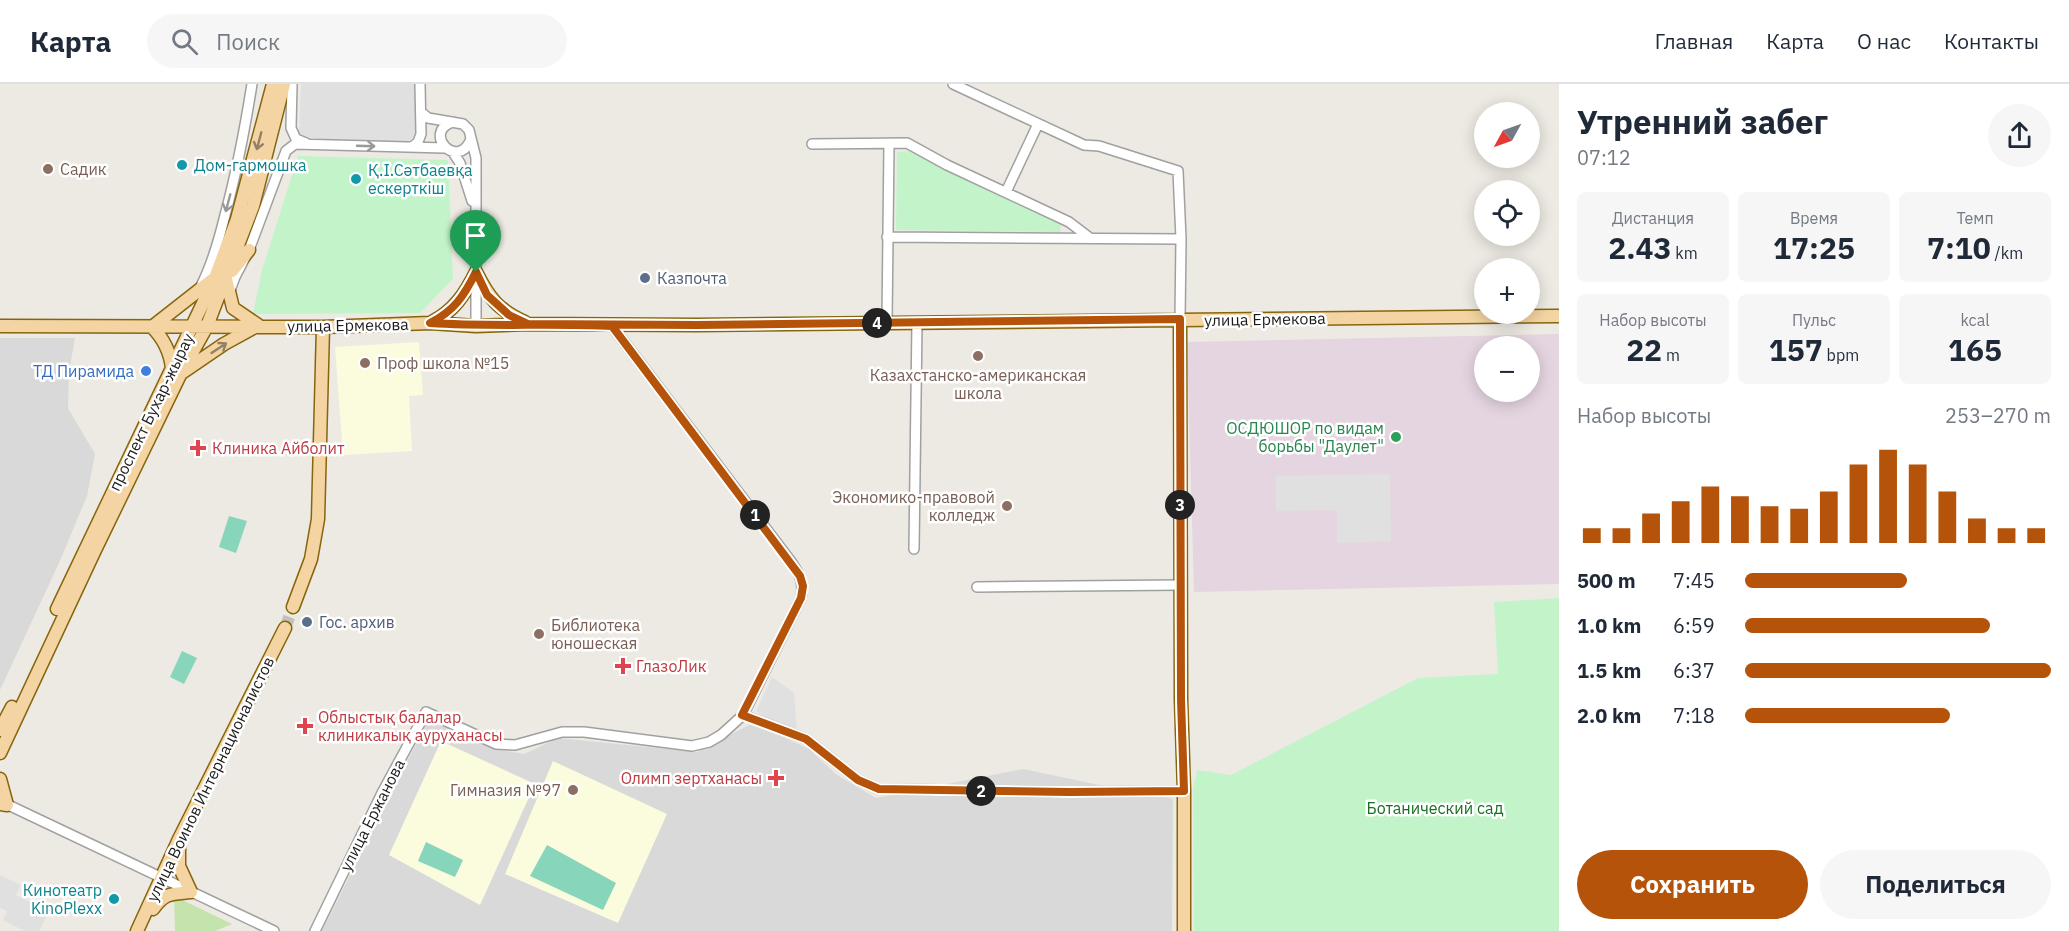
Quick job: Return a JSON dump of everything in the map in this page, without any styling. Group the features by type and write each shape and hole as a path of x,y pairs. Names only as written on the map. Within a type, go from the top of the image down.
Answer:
{"main road":[{"name":"проспект Бухар-жырау","path":"177,371 207,326 220,278 220,250 237,219 273,84"},
{"path":"220,278 229,293 234,308 259,326 177,371 170,352 160,335 152,327 199,290 220,278 244,250 284,84"},
{"path":"430,323 447,314 466,292 476,272"},
{"path":"476,272 487,295 509,315 528,324"},
{"name":"проспект Бухар-жырау","path":"0,730 177,371 192,327 220,278"},
{"name":"улица Ермекова","path":"0,326 323,327 430,323 476,326 528,324 612,326 1559,316"},
{"path":"1180,319 1184,931"},
{"path":"293,607 311,559 318,527 323,327"},
{"name":"проспект Бухар-жырау","path":"0,753 91,548"},
{"name":"улица Воинов Интернационалистов","path":"137,931 179,839 285,628"},
{"path":"0,778 2,803"},
{"path":"144,916 163,896 191,892 179,866 179,839"}],"street":[{"path":"199,290 220,250 239,163 252,84"},
{"path":"292,84 291,128 296,139 307,144"},
{"path":"412,147 418,142 421,134 420,84"},
{"path":"953,84 1084,145 1099,146 1178,171 1181,238 1180,319"},
{"path":"421,112 428,118 454,122 467,126 469,130 476,158 476,326"},
{"path":"454,122 442,129 441,139 460,163 475,209"},
{"path":"1006,192 1038,124"},
{"path":"229,293 244,250 286,151 295,144 464,150 471,139"},
{"path":"812,144 907,143 947,165 1069,222 1090,238"},
{"path":"887,323 889,144"},
{"path":"887,237 1181,238"},
{"path":"914,549 917,322"},
{"name":"улица Ержанова","path":"315,931 382,793 426,712 496,744 515,746 562,732 584,732 692,746 709,742 721,735 742,715 801,598 803,586 800,576 612,326"},
{"path":"977,587 1181,585"},
{"path":"742,715 806,739 858,780 879,789 1184,791"},
{"path":"2,803 274,931"}],"shaded area":[{"path":"301,84 415,84 417,133 406,141 324,140 319,142 303,138 299,132"},
{"path":"1559,334 1559,584 1194,592 1187,342"},
{"path":"0,338 75,338 69,372 68,408 95,454 87,496 59,563 0,690"},
{"path":"419,342 423,395 409,396 412,451 343,455 335,347"},
{"path":"1390,474 1391,541 1337,543 1337,510 1276,511 1276,476"},
{"path":"772,677 794,693 797,731 777,725 756,711"},
{"path":"428,720 494,749 524,754 558,738 697,752 753,723 809,749 837,775 876,798 1023,769 1173,799 1172,931 322,931"},
{"path":"441,741 535,784 480,905 389,855"},
{"path":"553,761 667,814 618,923 505,874"},
{"path":"0,875 21,885 16,895 49,911 39,931 25,931 3,920 7,911 0,908"}],"green space":[{"path":"908,151 1061,224 1060,232 896,230 897,152"},
{"path":"298,156 448,160 453,279 420,313 253,314 262,270"},
{"path":"229,516 247,521 236,553 219,547"},
{"name":"Ботанический сад","path":"1559,598 1559,931 1194,931 1193,789 1197,770 1231,775 1418,678 1498,674 1494,602"},
{"path":"182,651 197,658 184,684 170,677"},
{"path":"426,842 463,860 455,877 418,861"},
{"path":"547,845 616,883 603,910 530,876"},
{"path":"174,896 232,924 215,931 175,931"}],"tunnel":[{"path":"285,628 293,607"}],"place":[{"name":"Дом-гармошка","path":"182,165"},
{"name":"Садик","path":"48,169"},
{"name":"Қ.І.Сәтбаевқа ескерткіш","path":"356,179"},
{"name":"Казпочта","path":"645,278"},
{"name":"Казахстанско-американская школа","path":"978,356"},
{"name":"Проф школа №15","path":"365,363"},
{"name":"ТД Пирамида","path":"146,371"},
{"name":"ОСДЮШОР по видам борьбы \"Даулет\"","path":"1396,437"},
{"name":"Клиника Айболит","path":"198,448"},
{"name":"Экономико-правовой колледж","path":"1007,506"},
{"name":"Гос. архив","path":"307,622"},
{"name":"Библиотека юношеская","path":"539,634"},
{"name":"ГлазоЛик","path":"623,666"},
{"name":"Облыстық балалар клиникалық ауруханасы","path":"305,726"},
{"name":"Олимп зертханасы","path":"776,778"},
{"name":"Гимназия №97","path":"573,790"},
{"name":"Кинотеатр KinoPlexx","path":"114,899"}],"route":[{"path":"476,272 466,292 447,314 430,323 476,326 528,324 612,326 792,562 803,586 801,598 742,715 806,739 858,780 879,789 1184,791 1181,699 1180,319 612,326 578,324 528,324 509,315 487,295 476,272"}]}
